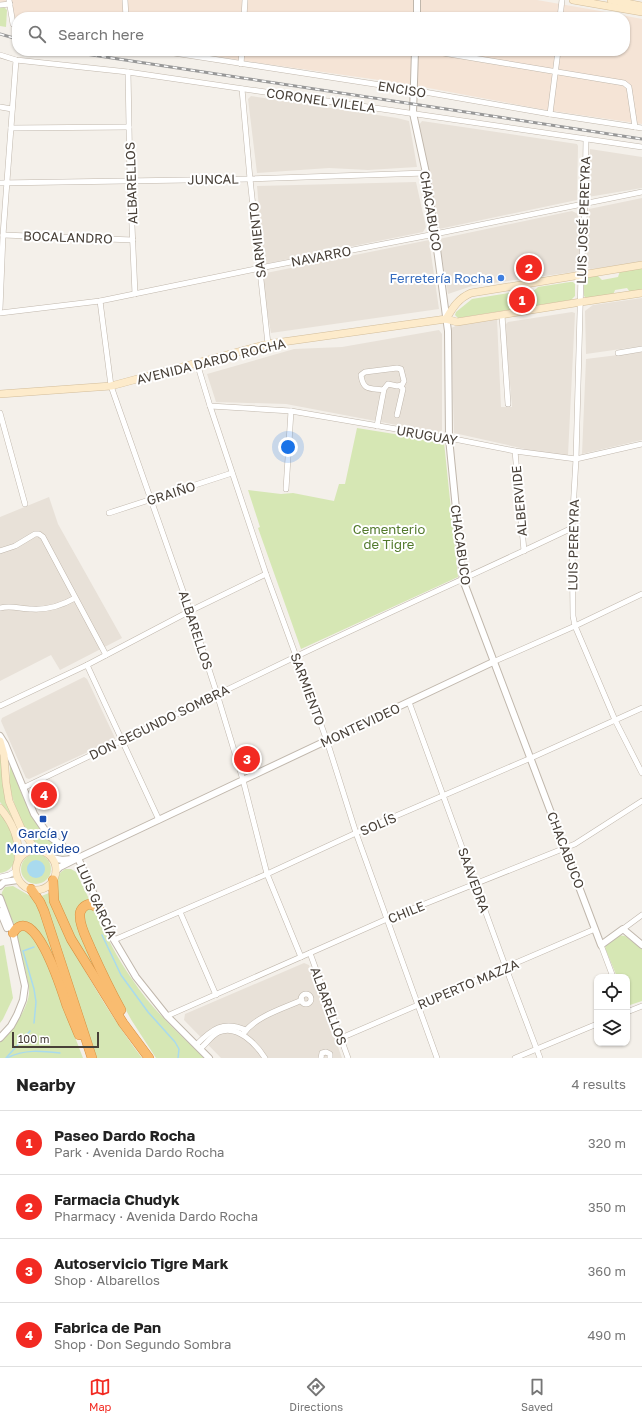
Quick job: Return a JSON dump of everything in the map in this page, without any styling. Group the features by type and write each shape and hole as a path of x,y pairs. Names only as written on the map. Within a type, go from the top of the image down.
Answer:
{"highway":[{"path":"55,875 54,901 71,939 123,1023 149,1058"},
{"path":"31,890 40,902 44,911 91,1058"},
{"path":"99,908 90,904 82,908 80,917 84,934 102,974 143,1050"},
{"path":"13,934 16,928 24,926 31,929 38,938 48,957 71,1016 91,1058"}],"main road":[{"path":"573,0 642,12"},
{"path":"611,0 642,6"},
{"path":"446,319 453,306 463,296 471,293 642,265"},
{"name":"AVENIDA DARDO ROCHA","path":"0,394 111,386 268,344 446,319 457,322 642,293"},
{"path":"0,741 4,755 9,800 21,828 35,850"},
{"path":"0,808 11,822 15,831 19,848 16,872 18,880 21,884 31,890 36,890 46,887 55,875 52,858 45,852 35,850 25,852 18,859"}],"street":[{"path":"125,0 126,12"},
{"path":"244,12 245,0"},
{"path":"417,0 417,12"},
{"path":"561,12 562,0"},
{"path":"0,4 10,2 12,12"},
{"name":"CORONEL VILELA","path":"0,55 16,60 128,72 642,147"},
{"name":"ENCISO","path":"192,56 413,90 550,114 642,128"},
{"path":"241,64 242,56"},
{"path":"413,90 415,56"},
{"path":"461,56 627,84 629,87 635,127"},
{"path":"550,114 558,56"},
{"path":"0,309 6,183 16,60"},
{"name":"ALBARELLOS","path":"128,72 130,180 135,294"},
{"name":"SARMIENTO","path":"242,89 268,344"},
{"name":"CHACABUCO","path":"413,90 413,113 426,173 448,331 449,438 463,580 612,974"},
{"path":"0,106 12,109"},
{"path":"11,128 129,127"},
{"name":"LUIS JOSÉ PEREYRA","path":"581,302 586,140"},
{"name":"JUNCAL","path":"0,183 250,179 426,173"},
{"name":"NAVARRO","path":"0,314 100,301 642,192"},
{"name":"BOCALANDRO","path":"3,235 133,240"},
{"name":"ALBARELLOS","path":"100,301 111,386 190,611 217,694 243,780 267,874 301,957"},
{"name":"LUIS PEREYRA","path":"581,302 576,459 572,528 574,626 616,720 642,773"},
{"path":"502,315 508,404"},
{"path":"618,353 642,349"},
{"name":"SARMIENTO","path":"197,363 266,574 327,741 356,833 437,1058"},
{"path":"384,390 366,388 364,386 362,374 365,372 399,368 401,369 404,381 400,386"},
{"path":"377,426 384,390 388,384 400,386"},
{"path":"397,415 403,389 400,386"},
{"name":"URUGUAY","path":"210,406 291,411 449,438 514,451 576,459 642,444"},
{"path":"286,489 291,411"},
{"path":"0,413 25,504"},
{"name":"ALBERVIDE","path":"514,451 524,551"},
{"name":"GRAIÑO","path":"110,513 232,473"},
{"name":"DON SEGUNDO SOMBRA","path":"22,788 217,694 572,528"},
{"path":"0,551 15,546 35,534 39,534 43,537 106,655"},
{"path":"0,706 87,665 190,611 266,574"},
{"name":"MONTEVIDEO","path":"55,875 66,864 78,858 493,662 642,594"},
{"path":"0,608 10,606 45,610 60,606 75,598"},
{"path":"87,665 159,820"},
{"name":"SAAVEDRA","path":"410,702 475,884 540,1058"},
{"name":"SOLÍS","path":"114,940 642,708"},
{"name":"LUIS GARCÍA","path":"0,736 5,744 34,814 49,836 78,858 114,940 136,977 167,1016 209,1058"},
{"name":"CHILE","path":"167,1016 387,919 575,844 642,801"},
{"name":"MONTEVIDEO","path":"52,858 62,860 78,858"},
{"path":"66,864 76,866 84,873"},
{"path":"1,882 9,875 16,872"},
{"path":"1,882 18,880"},
{"path":"0,898 13,934 25,986 21,1006 17,1015 11,1026 0,1038"},
{"path":"0,911 15,946"},
{"path":"180,912 216,995"},
{"path":"601,945 642,915"},
{"name":"RUPERTO MAZZA","path":"340,1038 595,929"},
{"path":"623,929 642,945"},
{"name":"ALBARELLOS","path":"310,953 348,1058"},
{"path":"198,1047 219,1032 244,1032 260,1019 302,1000"},
{"path":"630,1011 642,1006"},
{"path":"515,1058 594,1025"},
{"path":"244,1032 265,1058"},
{"path":"321,1058 322,1053 326,1052 329,1053 330,1058"}],"shaded area":[{"path":"0,0 537,0 606,12 14,12 12,2 0,2"},
{"path":"630,17 642,19 642,124 546,110 407,84 214,56 630,56"},
{"path":"251,96 409,121 417,167 368,170 329,168 257,173 248,99"},
{"path":"422,121 577,144 577,200 439,229 419,125"},
{"path":"590,149 642,157 642,188 588,197"},
{"path":"416,182 426,227 423,232 264,264 257,186"},
{"path":"642,198 642,263 591,269 586,267 589,209"},
{"path":"572,211 578,214 581,271 472,286 448,294 439,239"},
{"path":"429,240 439,309 271,333 261,277 266,273"},
{"path":"642,298 642,346 586,354 585,311 593,305"},
{"path":"572,312 575,313 568,455 565,458 454,433 451,328 458,325 497,319 501,407 512,407 505,325 508,322"},
{"path":"439,330 442,334 442,430 439,433 286,404 216,402 207,374 294,349 342,347"},
{"path":"642,352 642,440 582,454 586,359"},
{"path":"49,497 58,524 122,638 60,670 51,655 0,681 0,517"},
{"path":"84,677 87,679 115,738 114,740 29,779 26,778 1,721 2,718"},
{"path":"304,963 309,965 342,1058 221,1058 184,1020 185,1014"}],"green space":[{"path":"0,7 4,7 7,10 6,27 0,26"},
{"path":"642,268 642,290 630,292 627,288 615,290 613,295 586,298 584,296 583,281 588,277 597,275 602,280 618,277 620,271"},
{"path":"570,282 575,284 575,296 571,300 458,318 455,315 456,312 472,299 509,293 525,293 533,291 538,287"},
{"name":"Cementerio de Tigre","path":"357,428 444,442 458,577 301,649 258,528 260,527 248,490 281,494 293,493 334,501 339,484 345,484"},
{"path":"0,752 3,777 18,826 17,827 11,816 0,802"},
{"path":"10,765 36,823 47,837 64,851 66,854 65,855 57,854 49,846 36,844 27,832 16,809 11,794"},
{"path":"0,813 12,831 16,855 10,869 0,873"},
{"path":"36,854 47,858 51,869 47,880 36,884 25,880 21,869 25,858"},
{"path":"65,869 71,869 76,872 91,903 79,907 99,978 82,953 56,900 57,878"},
{"path":"13,886 32,897 36,902 63,978 37,934 15,926 1,897 5,887"},
{"path":"49,893 49,901 80,962 103,1001 142,1058 96,1058 39,897"},
{"path":"86,908 93,908 121,963 140,990 166,1020 204,1058 156,1058 132,1021 109,980 83,924 84,910"},
{"path":"26,928 37,942 56,983 57,990 83,1058 0,1058 0,1042 10,1032 19,1018 29,996 24,964 16,938 16,932"},
{"path":"618,935 625,936 642,949 642,1001 630,1005 630,974 616,974 605,948 607,944"},
{"path":"4,945 13,998 0,1023 0,946"}],"water":[{"path":"36,860 42,863 45,869 42,875 36,878 30,875 27,869 30,863"}],"waterway":[{"path":"102,935 121,975 148,1012 175,1042 179,1049 178,1058"},
{"path":"34,947 23,951 34,989 36,1002 34,1023"},
{"path":"6,1058 30,1031"},
{"path":"7,1058 26,1052 40,1051 60,1053"}],"railway":[{"path":"0,34 12,38"},
{"path":"99,56 642,139"}],"place":[{"name":"Farmacia Chudyk","path":"529,268"},
{"name":"Ferretería Rocha","path":"501,278"},
{"name":"Paseo Dardo Rocha","path":"522,300"},
{"name":"Autoservicio Tigre Mark","path":"247,759"},
{"name":"Fabrica de Pan","path":"44,795"},
{"name":"García y Montevideo","path":"43,819"}]}
